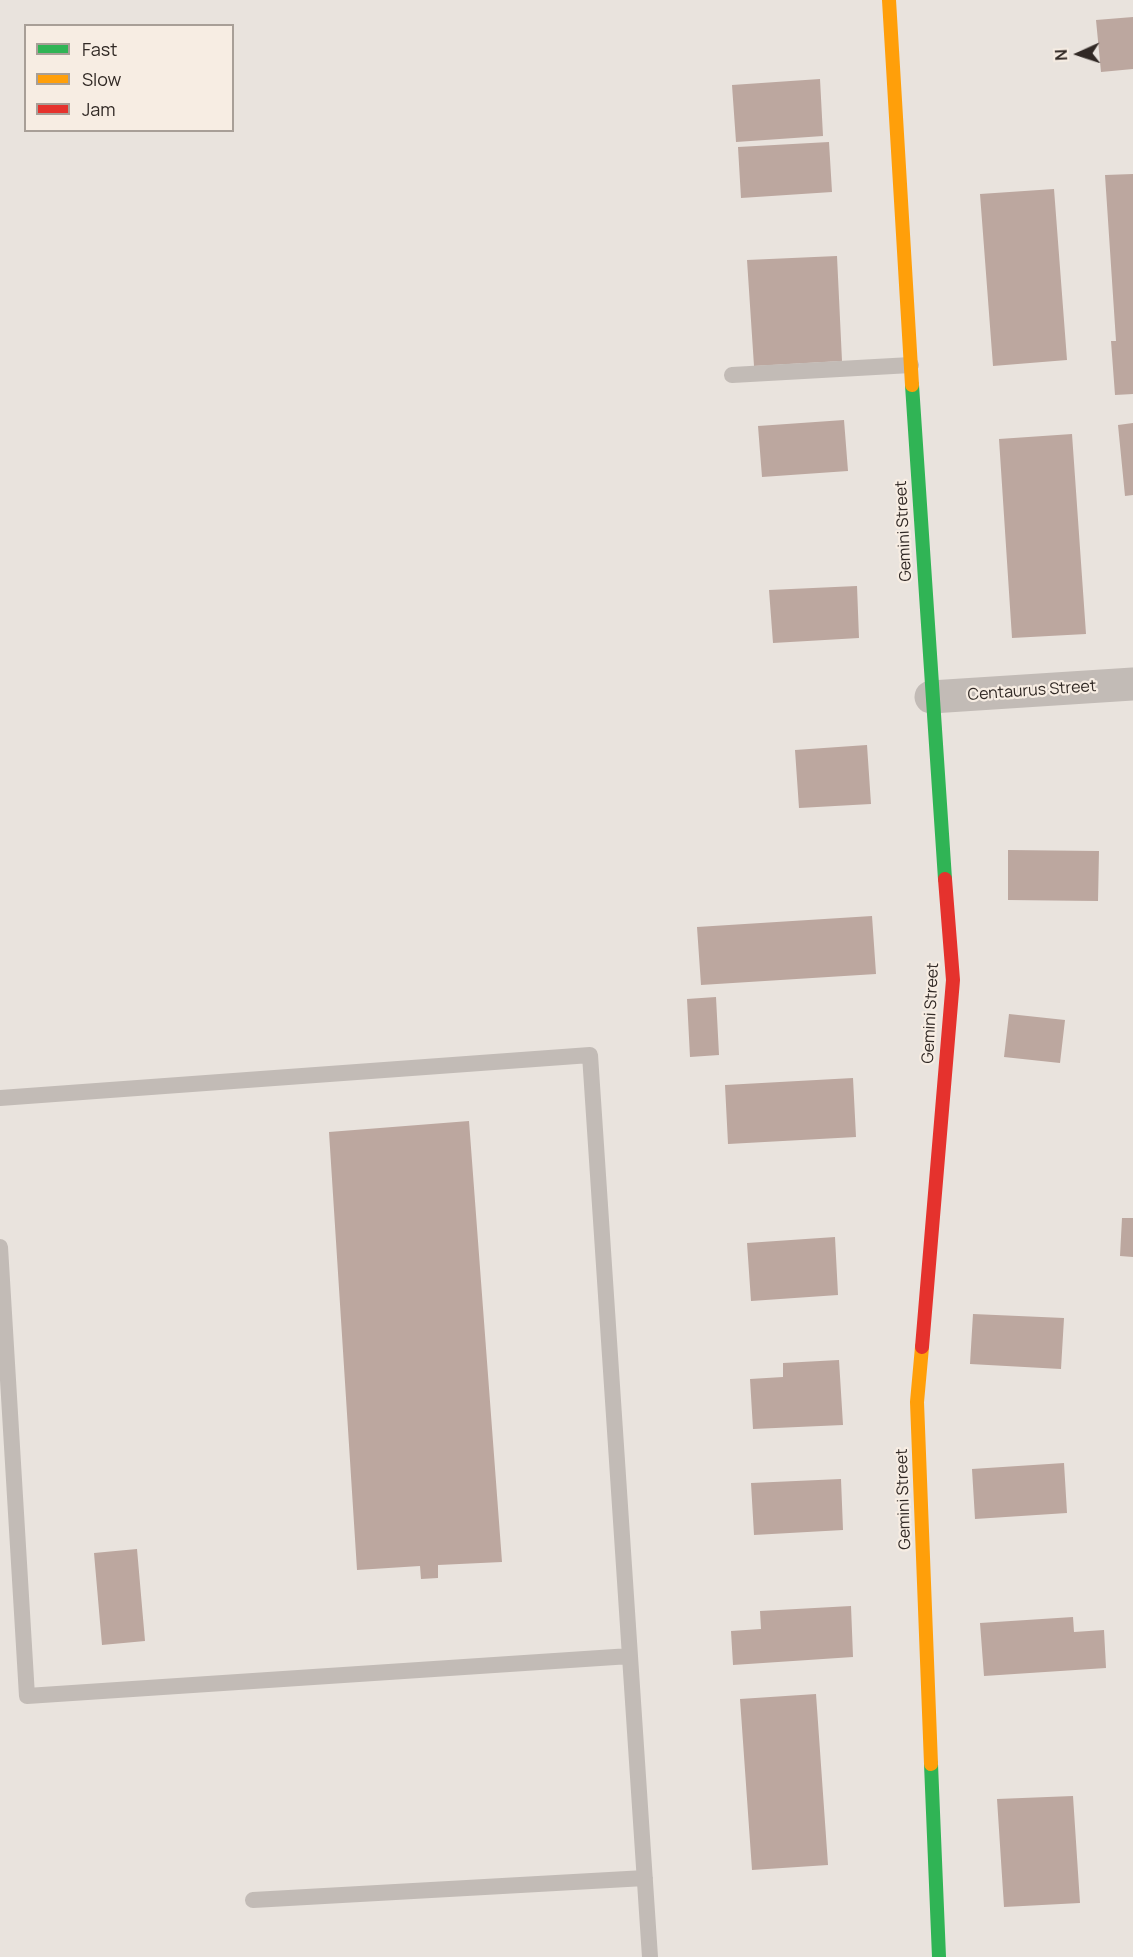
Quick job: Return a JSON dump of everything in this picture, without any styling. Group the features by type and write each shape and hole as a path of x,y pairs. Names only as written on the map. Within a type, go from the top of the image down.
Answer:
{"street":[{"name":"Gemini Street","path":"889,0 931,697 953,980 917,1402 939,1957"},
{"name":"Centaurus Street","path":"931,697 1133,684"}],"lane":[{"path":"732,375 911,365"},
{"path":"0,1098 590,1055 650,1957"},
{"path":"0,1247 27,1696 630,1656"},
{"path":"253,1900 645,1878"}],"building":[{"path":"1133,17 1133,69 1101,72 1096,20"},
{"path":"820,79 823,136 736,142 732,85"},
{"path":"829,142 832,192 741,198 738,147"},
{"path":"1133,174 1133,394 1115,395 1111,341 1116,341 1105,175"},
{"path":"1054,189 1067,360 993,366 980,194"},
{"path":"837,256 842,361 754,366 747,260"},
{"path":"844,420 848,471 762,477 758,426"},
{"path":"1133,423 1133,495 1125,496 1118,425"},
{"path":"1072,434 1086,634 1012,638 999,439"},
{"path":"857,586 859,638 773,643 769,590"},
{"path":"867,745 871,804 799,808 795,750"},
{"path":"1008,850 1099,851 1098,901 1008,900"},
{"path":"872,916 876,974 701,985 697,927"},
{"path":"716,997 719,1055 690,1057 687,999"},
{"path":"1009,1014 1065,1020 1060,1063 1004,1057"},
{"path":"853,1078 856,1137 728,1144 725,1085"},
{"path":"469,1121 502,1562 438,1565 438,1578 421,1579 420,1566 357,1570 329,1132"},
{"path":"1122,1218 1133,1218 1133,1257 1120,1256"},
{"path":"835,1237 838,1295 751,1301 747,1243"},
{"path":"973,1314 1064,1318 1061,1369 970,1364"},
{"path":"839,1360 843,1425 753,1429 750,1379 783,1377 783,1363"},
{"path":"1064,1463 1067,1513 975,1519 972,1469"},
{"path":"841,1479 843,1530 754,1535 751,1483"},
{"path":"137,1549 145,1641 102,1645 94,1553"},
{"path":"851,1606 853,1657 733,1665 731,1631 761,1629 760,1611"},
{"path":"1073,1617 1074,1632 1104,1630 1106,1668 984,1676 980,1623"},
{"path":"816,1694 828,1865 752,1870 740,1699"},
{"path":"1073,1796 1080,1903 1004,1907 997,1799"}],"traffic: fast":[{"path":"912,385 945,879"},
{"path":"931,1764 939,1957"}],"traffic: slow":[{"path":"889,0 912,385"},
{"path":"922,1347 917,1402 931,1764"}],"traffic: jam":[{"path":"922,1347 953,980 945,879"}]}
